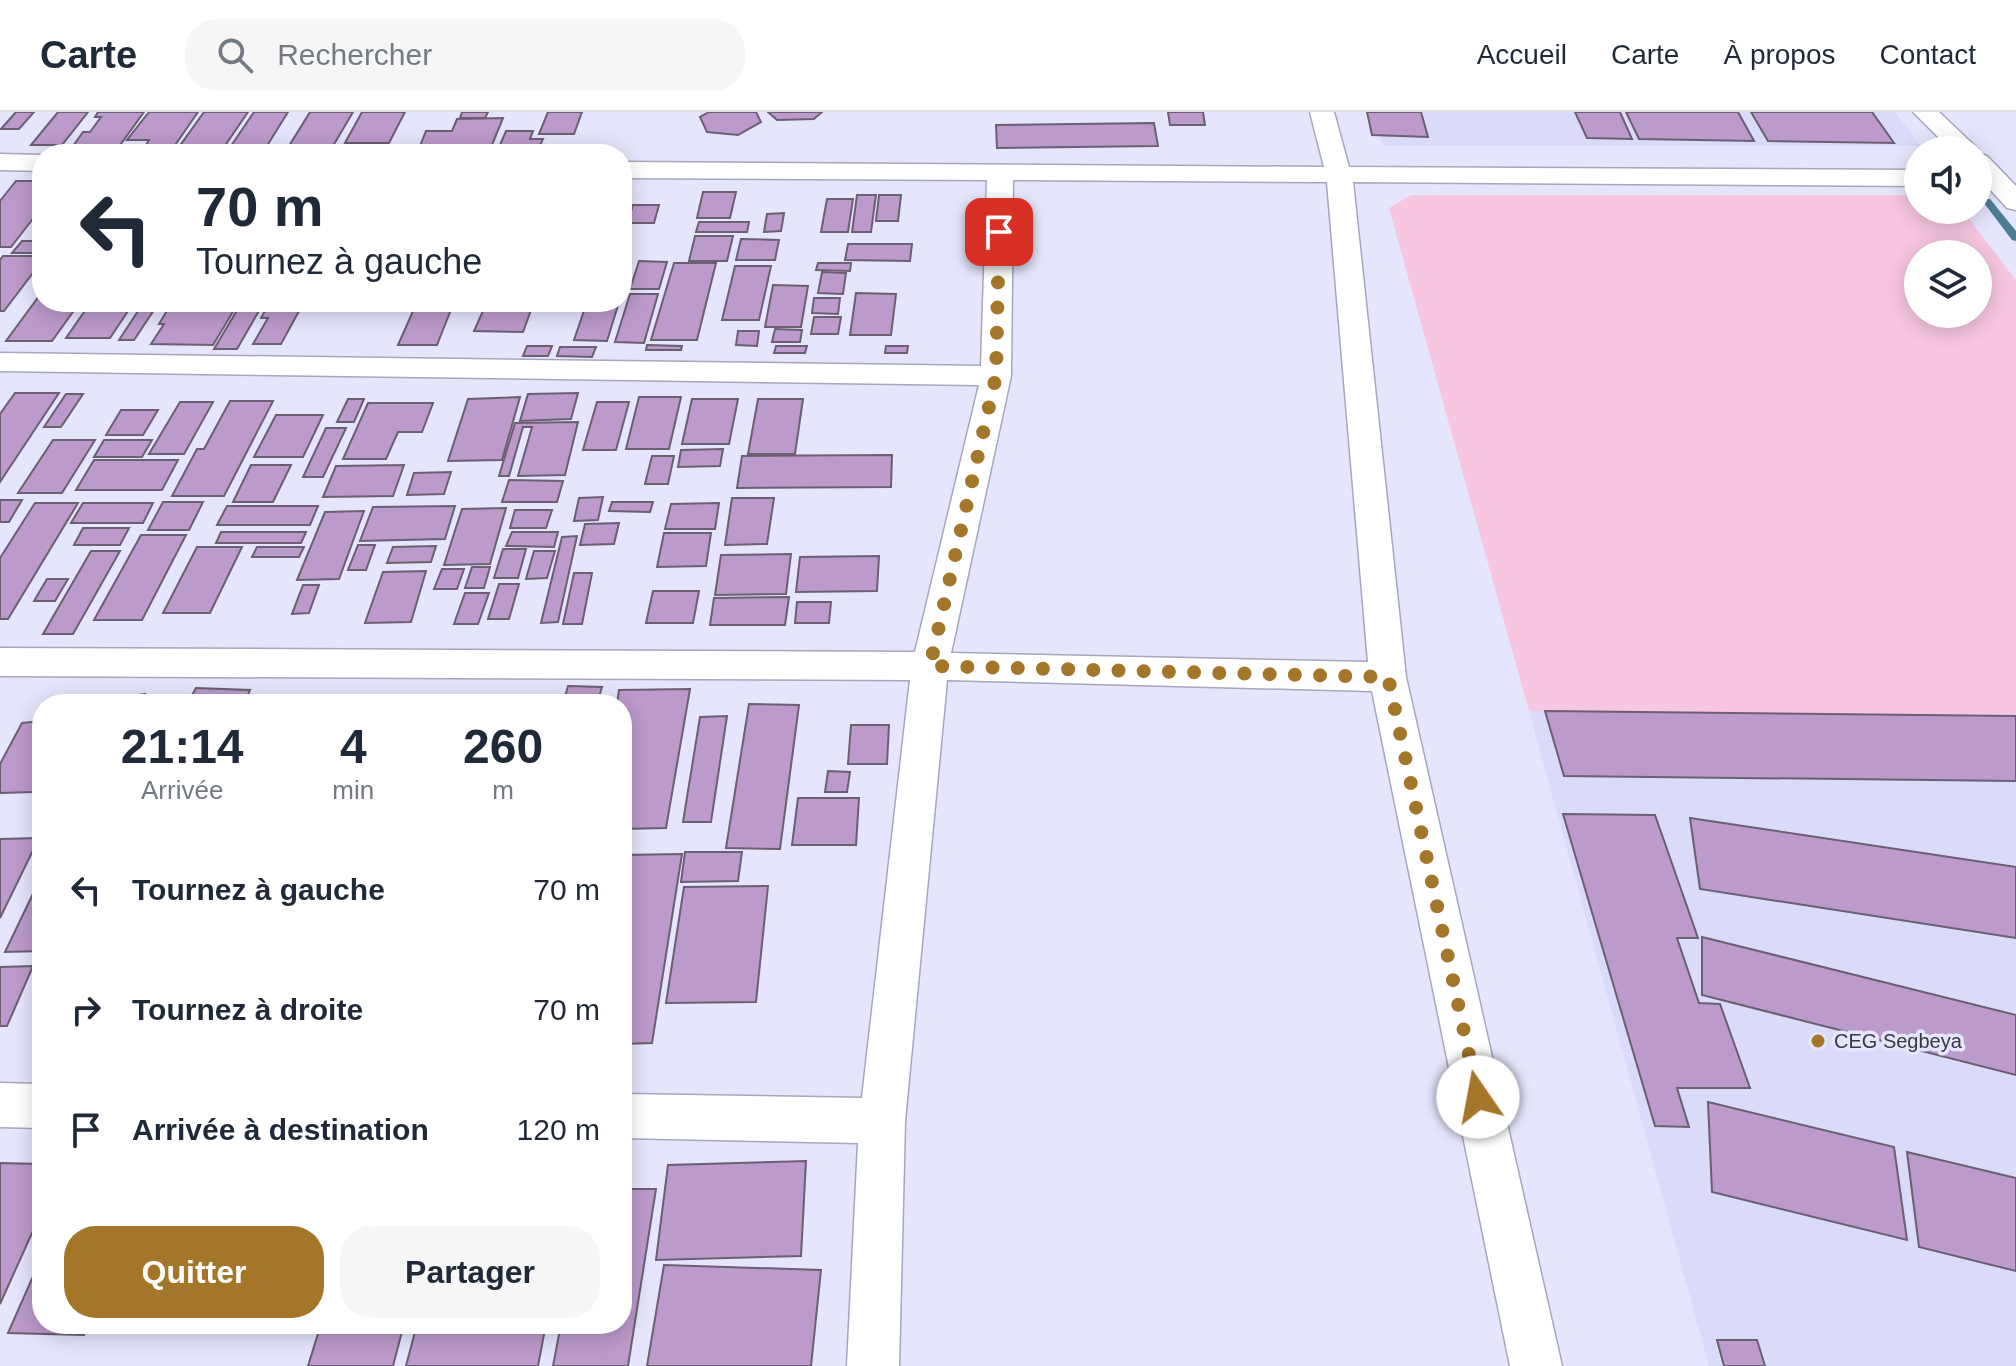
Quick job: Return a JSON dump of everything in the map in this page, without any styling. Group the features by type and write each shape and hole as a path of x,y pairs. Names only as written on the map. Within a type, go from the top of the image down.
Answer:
{"street":[{"path":"1322,112 1339,176 1388,677 1536,1366"},
{"path":"1925,112 1951,136"},
{"path":"0,162 32,163"},
{"path":"632,170 1904,178"},
{"path":"873,1366 882,1121 930,666 996,376 1000,174"},
{"path":"1992,174 2016,202"},
{"path":"0,362 996,376"},
{"path":"0,662 930,666 1388,677"},
{"path":"0,1105 32,1106"},
{"path":"632,1116 882,1121"}],"shaded area":[{"path":"1373,112 1895,112 1913,136 1904,136 1904,146 1384,146"},
{"path":"1411,195 1904,195 1904,224 1973,224 1985,240 1904,240 1904,328 1992,328 1992,249 2016,280 2016,715 1529,711 1389,208"},
{"name":"CEG Segbeya","path":"1529,711 2016,715 2016,1366 1709,1366"}],"building":[{"path":"16,112 34,112 19,129 1,129"},
{"path":"58,112 88,112 63,144 31,145"},
{"path":"98,112 144,112 121,144 75,144 83,132 90,132 101,117 95,117"},
{"path":"149,112 198,112 176,144 127,140"},
{"path":"204,112 248,112 226,144 181,144"},
{"path":"254,112 288,112 268,144 232,144"},
{"path":"310,112 353,112 334,144 290,144"},
{"path":"362,112 405,112 389,143 345,143"},
{"path":"462,112 488,112 485,118 460,118"},
{"path":"548,112 582,112 574,134 539,134"},
{"path":"709,112 756,112 761,122 738,135 707,132 700,117"},
{"path":"768,112 822,112 814,119 777,120"},
{"path":"1168,112 1203,112 1205,125 1170,125"},
{"path":"1367,112 1421,112 1428,137 1372,135"},
{"path":"1575,112 1620,112 1632,139 1587,138"},
{"path":"1626,112 1738,112 1754,141 1639,139"},
{"path":"1751,112 1872,112 1894,143 1768,141"},
{"path":"503,118 492,144 421,144 426,131 452,131 457,119"},
{"path":"1154,123 1158,146 997,148 996,125"},
{"path":"506,131 533,131 530,139 543,139 541,144 500,144"},
{"path":"16,181 32,181 32,220 11,247 0,247 0,201"},
{"path":"703,192 736,192 730,218 697,218"},
{"path":"857,195 876,195 871,232 852,232"},
{"path":"879,195 901,195 898,221 876,221"},
{"path":"827,199 853,199 848,232 821,232"},
{"path":"633,205 659,205 654,223 632,223"},
{"path":"784,213 781,231 764,232 767,214"},
{"path":"699,222 749,222 747,232 696,232"},
{"path":"695,236 733,236 727,261 689,261"},
{"path":"741,239 779,240 775,260 736,260"},
{"path":"22,241 32,241 32,253 12,253"},
{"path":"848,244 912,244 910,261 845,260"},
{"path":"3,256 32,256 32,274 4,311 0,311 0,260"},
{"path":"639,261 667,262 659,289 632,289"},
{"path":"674,263 716,263 697,340 651,340"},
{"path":"818,263 851,263 850,271 816,270"},
{"path":"735,266 771,266 759,320 722,320"},
{"path":"822,272 846,273 843,294 818,293"},
{"path":"773,285 808,286 801,327 765,327"},
{"path":"856,293 896,294 891,335 850,335"},
{"path":"632,294 658,294 644,343 615,342 624,312 632,312"},
{"path":"814,298 840,298 838,314 812,313"},
{"path":"32,306 32,312 73,312 52,341 6,341"},
{"path":"84,312 127,312 110,338 66,338"},
{"path":"137,312 153,312 134,340 119,340"},
{"path":"166,312 233,312 213,345 151,344 164,324 159,324"},
{"path":"236,312 258,312 237,349 214,349"},
{"path":"264,312 299,312 281,344 253,344 268,318 261,318"},
{"path":"413,312 450,312 437,345 398,345"},
{"path":"483,312 530,312 523,332 474,331"},
{"path":"584,312 616,312 607,341 574,340"},
{"path":"814,317 841,317 838,334 811,334"},
{"path":"775,329 802,330 800,342 772,342"},
{"path":"738,331 759,331 757,346 736,345"},
{"path":"647,345 682,346 681,350 646,350"},
{"path":"527,346 552,346 548,356 523,356"},
{"path":"776,346 807,346 805,353 774,353"},
{"path":"886,346 908,346 907,353 885,353"},
{"path":"560,347 596,347 592,357 557,356"},
{"path":"15,393 59,393 0,482 0,414"},
{"path":"578,393 571,419 520,421 528,394"},
{"path":"66,394 83,394 61,427 44,427"},
{"path":"520,397 502,460 448,461 468,399"},
{"path":"639,397 681,397 669,449 626,449"},
{"path":"348,399 364,399 354,422 337,422"},
{"path":"692,399 738,399 729,444 682,444"},
{"path":"758,399 803,399 795,454 748,454"},
{"path":"230,401 273,401 224,496 172,496 197,449 204,449"},
{"path":"180,402 213,402 184,454 149,454"},
{"path":"597,402 629,402 616,450 583,450"},
{"path":"368,403 433,403 422,432 398,432 386,459 343,459"},
{"path":"121,410 158,410 143,435 106,435"},
{"path":"276,415 323,415 303,457 254,457"},
{"path":"578,422 565,475 518,476 532,427 523,427 509,476 499,476 515,423"},
{"path":"326,428 346,428 323,477 303,477"},
{"path":"53,440 95,440 62,493 18,493"},
{"path":"104,440 152,440 142,457 94,457"},
{"path":"723,449 720,466 678,467 681,450"},
{"path":"892,455 891,487 737,488 742,456"},
{"path":"652,456 674,456 668,484 645,484"},
{"path":"94,460 178,460 162,490 76,490"},
{"path":"251,465 291,465 273,502 233,502"},
{"path":"404,465 393,496 323,497 336,466"},
{"path":"451,472 444,494 407,495 414,473"},
{"path":"509,480 563,481 557,502 502,502"},
{"path":"603,497 598,520 574,521 579,498"},
{"path":"732,498 774,498 767,544 725,545"},
{"path":"0,500 22,500 9,522 0,522"},
{"path":"163,502 203,502 189,530 148,530"},
{"path":"612,502 653,502 650,512 609,511"},
{"path":"35,503 78,503 8,619 0,619 0,558"},
{"path":"83,503 153,503 143,523 71,523"},
{"path":"719,503 715,529 665,529 671,504"},
{"path":"227,506 318,506 310,525 217,525"},
{"path":"455,506 445,539 360,541 373,507"},
{"path":"506,508 490,564 444,565 462,509"},
{"path":"515,510 552,510 546,528 510,528"},
{"path":"364,511 339,579 297,580 325,512"},
{"path":"619,523 614,544 580,545 585,524"},
{"path":"83,528 129,528 120,545 74,545"},
{"path":"221,532 306,532 301,543 216,543"},
{"path":"512,532 558,532 554,547 506,546"},
{"path":"664,533 711,533 706,566 657,567"},
{"path":"141,535 186,535 142,620 94,620"},
{"path":"577,536 558,622 541,623 562,537"},
{"path":"358,545 375,545 366,570 348,570"},
{"path":"436,546 431,562 387,563 393,547"},
{"path":"197,547 242,547 210,613 163,613"},
{"path":"257,547 304,547 299,557 252,557"},
{"path":"503,549 526,549 518,578 494,578"},
{"path":"91,551 120,551 73,634 43,634"},
{"path":"534,551 555,551 547,578 526,579"},
{"path":"791,554 786,594 715,595 721,555"},
{"path":"879,556 877,591 796,592 800,557"},
{"path":"472,567 490,567 484,588 465,588"},
{"path":"442,569 464,569 457,589 434,589"},
{"path":"426,571 411,622 365,623 383,572"},
{"path":"574,573 592,573 582,624 563,624"},
{"path":"47,579 68,579 55,601 34,601"},
{"path":"499,584 519,584 509,619 488,619"},
{"path":"303,585 319,585 309,613 292,614"},
{"path":"653,591 699,591 693,623 646,623"},
{"path":"465,593 489,593 478,624 454,624"},
{"path":"789,597 785,625 710,625 714,598"},
{"path":"797,602 831,602 829,623 795,623"},
{"path":"568,686 602,687 600,694 566,694"},
{"path":"196,688 250,690 248,694 193,694"},
{"path":"690,689 666,828 632,829 632,694 618,694 619,690"},
{"path":"749,704 799,705 780,849 726,848"},
{"path":"1545,711 2016,716 2016,781 1564,776"},
{"path":"727,716 711,822 683,822 700,717"},
{"path":"32,722 32,792 0,793 0,764 22,723"},
{"path":"851,725 889,725 887,764 848,764"},
{"path":"828,771 850,772 847,792 825,792"},
{"path":"798,798 859,798 856,845 792,845"},
{"path":"1563,814 1655,815 1698,938 1677,938 1699,1003 1720,1004 1750,1088 1677,1088 1689,1127 1655,1126"},
{"path":"1690,818 2016,867 2016,938 1700,889"},
{"path":"32,838 32,852 0,918 0,839"},
{"path":"685,852 742,852 738,881 681,882"},
{"path":"682,854 652,1043 632,1044 632,855"},
{"path":"768,886 756,1002 666,1003 684,887"},
{"path":"32,896 32,951 5,952"},
{"path":"1702,937 2016,1015 2016,1075 1702,995"},
{"path":"32,966 7,1026 0,1026 0,967"},
{"path":"1708,1102 1894,1147 1907,1240 1712,1192"},
{"path":"1907,1152 2016,1178 2016,1271 1919,1247"},
{"path":"806,1161 801,1256 656,1260 668,1165"},
{"path":"0,1163 32,1164 32,1233 0,1304"},
{"path":"632,1189 656,1189 628,1366 553,1366 559,1334 632,1334"},
{"path":"664,1265 821,1270 811,1366 647,1366"},
{"path":"32,1279 32,1334 8,1333"},
{"path":"318,1334 401,1334 393,1366 308,1366"},
{"path":"414,1334 544,1334 538,1366 406,1366"},
{"path":"1717,1340 1757,1340 1765,1366 1724,1366"}],"waterway":[{"path":"1992,207 2016,238"}],"place":[{"name":"CEG Segbeya","path":"1818,1041"}],"route":[{"path":"999,232 996,376 930,666 1388,677 1478,1097"}]}
